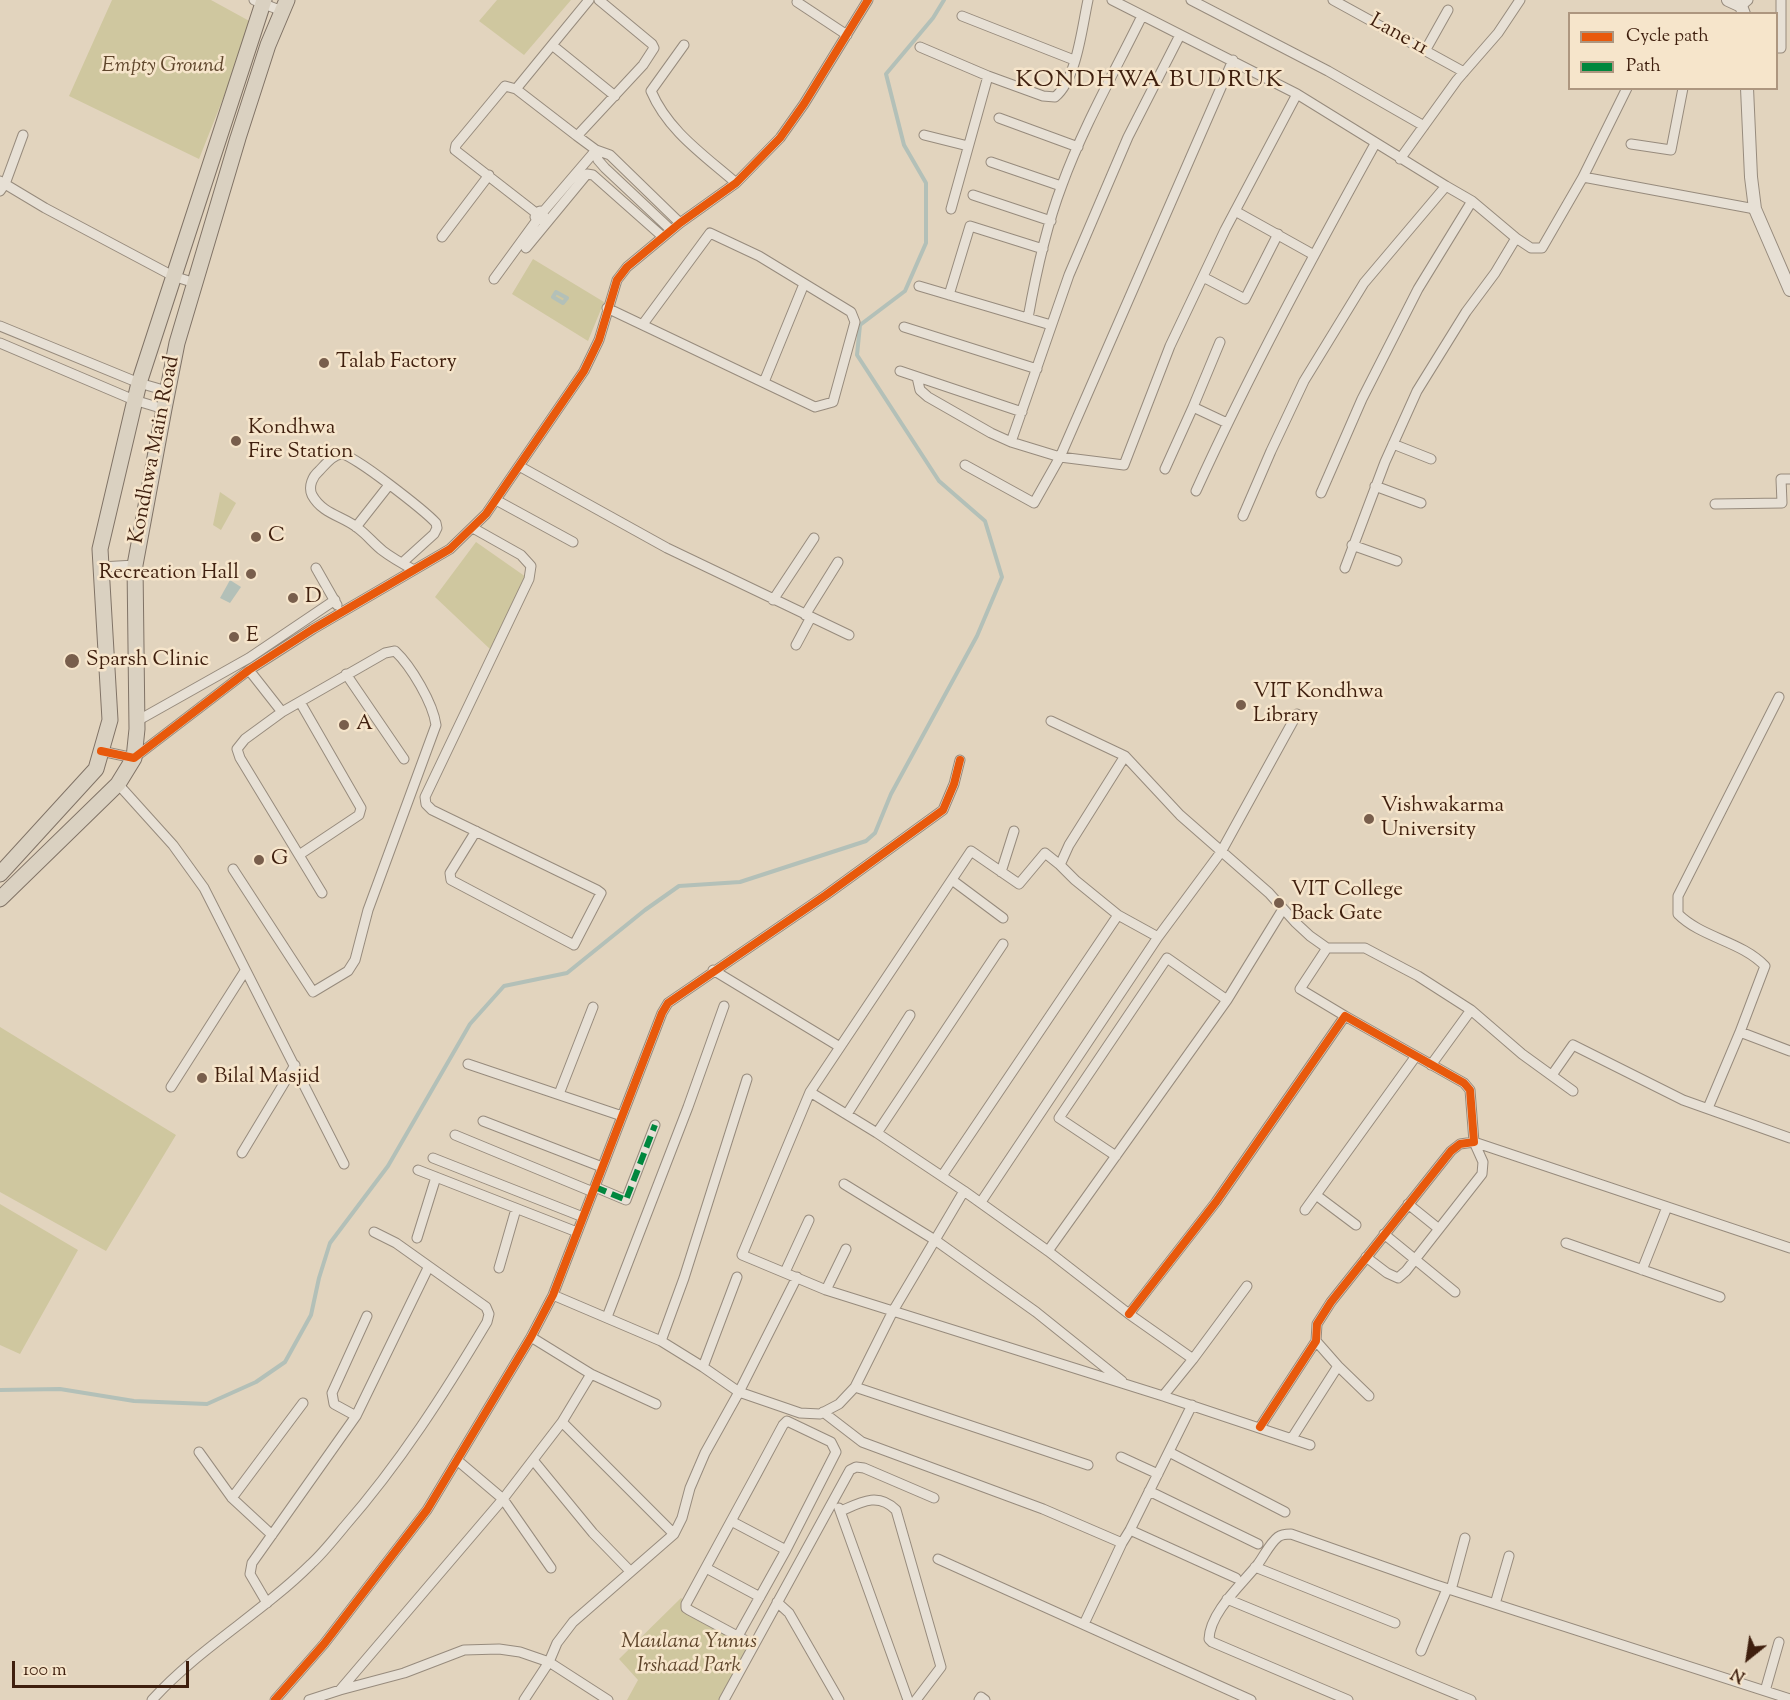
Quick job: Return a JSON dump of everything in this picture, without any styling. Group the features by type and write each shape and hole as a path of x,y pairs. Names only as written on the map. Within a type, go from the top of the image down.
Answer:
{"main road":[{"name":"Kondhwa Main Road","path":"0,874 96,769 110,720 99,549 134,400 173,276 209,173 260,1"},
{"name":"Kondhwa Main Road","path":"0,899 118,784 134,758 137,721 135,566 177,343 248,107 284,5"}],"street":[{"path":"516,89 589,0"},
{"path":"577,136 643,65 654,48 599,0"},
{"path":"101,751 134,758 249,670 450,549 474,528 496,500 584,371 599,340 617,280 627,267 671,230 736,183 780,138 868,0"},
{"path":"920,47 988,76 1043,96 1055,97 1063,90 1074,60 1088,0"},
{"path":"1112,0 1297,94 1375,144 1472,201 1531,248 1542,248 1583,177 1626,90"},
{"path":"1191,0 1328,70 1424,126"},
{"name":"Lane 11","path":"1333,0 1464,72"},
{"path":"1400,159 1464,72 1498,33 1520,0"},
{"path":"1728,0 1744,6"},
{"path":"1778,48 1781,48 1781,0"},
{"path":"260,1 284,5"},
{"path":"796,2 847,35"},
{"path":"1425,51 1448,10"},
{"path":"962,16 1074,60"},
{"path":"1028,318 1043,249 1061,186 1143,16"},
{"path":"1011,442 1069,275 1128,137 1180,35"},
{"path":"552,45 615,96"},
{"path":"684,45 651,91 657,106 675,129 736,183"},
{"path":"965,465 1034,503 1060,457 1233,60"},
{"path":"951,208 988,76"},
{"path":"541,217 455,150 456,145 505,86 516,89 596,150 610,155 680,223"},
{"path":"1631,144 1671,150 1683,90"},
{"path":"1747,90 1751,177 1755,209 1790,290"},
{"path":"917,377 920,390 928,397 1011,442 1060,457 1124,465 1170,346 1235,212 1297,94"},
{"path":"999,118 1078,147"},
{"path":"22,135 2,185 173,276 195,283"},
{"path":"924,135 968,146"},
{"path":"1196,490 1280,316 1375,144"},
{"path":"494,279 596,150"},
{"path":"596,150 598,160 605,168 671,230"},
{"path":"990,162 1061,186"},
{"path":"526,248 541,217 587,174 593,175 663,237"},
{"path":"442,237 489,175"},
{"path":"1583,177 1755,209"},
{"path":"1243,516 1304,381 1364,283 1446,186"},
{"path":"974,195 1051,221"},
{"path":"1321,493 1362,399 1418,289 1472,201"},
{"path":"1235,212 1314,255"},
{"path":"949,295 970,225 1043,249"},
{"path":"608,308 814,406 833,402 855,322 851,312 759,256 710,233 643,324"},
{"path":"1203,277 1245,299 1278,234"},
{"path":"1345,568 1375,486 1417,391 1516,238"},
{"path":"1775,257 1790,264"},
{"path":"764,382 804,284"},
{"path":"919,286 1051,325"},
{"path":"164,304 186,312"},
{"path":"0,326 139,383 168,391"},
{"path":"904,327 1037,369"},
{"path":"1165,469 1220,342"},
{"path":"0,344 134,400 164,409"},
{"path":"900,371 1022,412"},
{"path":"1193,407 1227,423"},
{"path":"1393,444 1431,459"},
{"path":"402,563 430,538 437,528 432,519 360,462 344,453 336,455 314,475 311,494 328,513 347,521 382,550 402,563 414,570"},
{"path":"519,466 667,548 849,635"},
{"path":"1715,504 1782,503 1781,479 1790,479"},
{"path":"356,527 389,485"},
{"path":"1375,486 1421,503"},
{"path":"496,500 573,542"},
{"path":"474,528 521,555 531,566 529,579 425,797 426,804 432,810 476,831 601,893 574,945 451,880 450,873 476,831"},
{"path":"774,600 814,538"},
{"path":"1352,545 1397,561"},
{"path":"796,645 808,616 838,562"},
{"path":"100,567 135,566"},
{"path":"316,568 342,612"},
{"path":"137,721 249,658 335,600"},
{"path":"233,869 313,992 348,971 356,960 368,910 436,725 435,712 403,658 395,651 385,653 346,674 282,712 245,740 237,749 240,758 322,893"},
{"path":"249,670 282,712"},
{"path":"346,674 404,759"},
{"path":"1708,1108 1765,966 1755,956 1688,924 1678,914 1678,896 1779,697"},
{"path":"299,855 359,815 361,808 300,702"},
{"path":"981,1202 1158,937 1221,852 1297,714"},
{"path":"1052,721 1125,756 1180,815 1269,893 1310,936 1327,948 1365,948 1418,976 1471,1010 1522,1053 1573,1091"},
{"path":"1060,865 1069,845 1125,756"},
{"path":"275,1700 324,1644 427,1510 531,1336 553,1295 665,1008 674,997 826,895 943,810 954,784 960,760"},
{"path":"118,784 173,845 204,888 344,1164"},
{"path":"1001,872 1014,831"},
{"path":"1158,937 1118,915 1045,853 1019,884 971,851 810,1092 742,1255 826,1290 1127,1384 1310,1445"},
{"path":"952,880 1003,918"},
{"path":"1048,1251 1227,999 1283,909"},
{"path":"942,1176 1118,915"},
{"path":"878,1133 1003,944"},
{"path":"1327,948 1300,989 1464,1083 1470,1090 1474,1142 1483,1162 1482,1174 1415,1260 1398,1278 1387,1273 1366,1257"},
{"path":"1116,1156 1059,1118 1167,958 1227,999"},
{"path":"713,970 840,1047"},
{"path":"171,1087 245,971"},
{"path":"607,1317 688,1107 724,1006"},
{"path":"559,1094 593,1007"},
{"path":"1431,1065 1471,1010"},
{"path":"847,1114 910,1015"},
{"path":"1129,1314 1216,1202 1345,1016"},
{"path":"1740,1032 1790,1051"},
{"path":"1552,1075 1573,1045 1683,1100 1790,1138"},
{"path":"1305,1210 1416,1056"},
{"path":"468,1064 622,1116"},
{"path":"242,1153 295,1065"},
{"path":"661,1341 695,1244 747,1079"},
{"path":"810,1092 878,1133 981,1202 1129,1314 1193,1359"},
{"path":"483,1121 602,1167"},
{"path":"455,1135 594,1190 626,1200 655,1125"},
{"path":"1260,1427 1316,1341 1317,1324 1331,1302 1451,1151 1460,1144 1474,1142 1790,1248"},
{"path":"433,1158 583,1217"},
{"path":"418,1170 577,1232"},
{"path":"417,1238 436,1177"},
{"path":"844,1184 935,1240 1036,1312 1127,1384"},
{"path":"553,1295 661,1341 739,1392 800,1413 820,1414 839,1404 855,1387 893,1311 964,1191"},
{"path":"1316,1195 1356,1225"},
{"path":"1408,1204 1439,1229"},
{"path":"1642,1270 1667,1207"},
{"path":"499,1268 516,1209"},
{"path":"785,1272 809,1220"},
{"path":"152,1700 171,1679 312,1564 362,1507 406,1451 442,1398 487,1322 489,1314 486,1307 428,1268 396,1243 374,1232"},
{"path":"1384,1234 1455,1292"},
{"path":"1566,1243 1720,1297"},
{"path":"826,1290 846,1249"},
{"path":"267,1603 250,1574 252,1563 356,1416 428,1268"},
{"path":"704,1367 737,1277"},
{"path":"524,1700 549,1662 557,1643 573,1622 674,1534 705,1453 739,1392 797,1277"},
{"path":"1163,1396 1247,1286"},
{"path":"356,1416 334,1404 332,1393 367,1316"},
{"path":"531,1336 591,1374 656,1404"},
{"path":"1316,1341 1369,1396"},
{"path":"1292,1438 1338,1366"},
{"path":"340,1690 503,1500 562,1422 591,1374"},
{"path":"855,1387 1088,1465"},
{"path":"232,1498 303,1403"},
{"path":"1084,1624 1192,1405"},
{"path":"823,1412 862,1442 1043,1509 1122,1543"},
{"path":"738,1636 786,1550 836,1452 831,1442 787,1421 686,1608 754,1645"},
{"path":"562,1422 674,1534"},
{"path":"199,1452 232,1498 272,1535"},
{"path":"1169,1452 1285,1512"},
{"path":"1121,1457 1158,1474"},
{"path":"457,1460 503,1500 550,1568"},
{"path":"533,1460 593,1533 630,1571"},
{"path":"724,1700 850,1470 856,1467 934,1498"},
{"path":"1149,1491 1258,1544"},
{"path":"834,1497 908,1700"},
{"path":"841,1511 868,1499 888,1503 896,1510 941,1667 916,1700"},
{"path":"731,1521 786,1550"},
{"path":"1130,1530 1236,1578"},
{"path":"1348,1700 1209,1639 1227,1599 1255,1567 1275,1539 1282,1534 1291,1534 1449,1589 1790,1699"},
{"path":"1421,1652 1449,1589 1465,1538"},
{"path":"1495,1604 1509,1556"},
{"path":"938,1559 1251,1700"},
{"path":"1255,1567 1395,1623"},
{"path":"706,1568 760,1597"},
{"path":"1227,1599 1471,1700"},
{"path":"777,1602 789,1613 840,1700"},
{"path":"1765,1691 1779,1642"},
{"path":"309,1700 405,1673 464,1650 499,1649 520,1652 549,1662 608,1700"},
{"path":"979,1700 981,1697 985,1700"}],"green space":[{"name":"Empty Ground","path":"112,0 211,0 253,23 199,159 69,96"},
{"path":"497,0 571,0 524,55 479,21"},
{"path":"533,259 604,302 588,341 512,294"},
{"path":"220,492 236,503 221,530 213,525"},
{"path":"476,542 526,577 491,650 435,597"},
{"path":"0,1027 176,1135 106,1251 0,1192"},
{"path":"0,1204 78,1250 20,1354 0,1345"},
{"name":"Maulana Yunus Irshaad Park","path":"681,1598 754,1645 724,1700 627,1700 638,1680 619,1659"}],"shaded area":[{"path":"230,580 241,587 230,603 220,598"}],"waterway":[{"path":"0,1390 60,1389 134,1401 207,1404 256,1382 285,1362 311,1315 330,1243 388,1166 470,1024 504,986 567,973 645,910 679,886 740,882 866,841 875,833 891,794 977,636 1002,577 985,521 939,481 857,355 860,325 905,291 926,243 926,183 904,145 886,74 933,18 944,0"},
{"path":"556,292 567,298 563,303 553,297 556,292"}],"marked path":[{"path":"595,1187 626,1200 655,1125"}],"cycle path":[{"path":"101,751 134,758 249,670 313,629 450,549 486,514 584,371 599,340 617,280 627,267 680,223 736,183 780,138 804,104 868,0"},
{"path":"275,1700 324,1644 427,1510 531,1337 553,1295 662,1013 668,1003 826,895 943,810 954,784 960,760"},
{"path":"1129,1314 1216,1202 1345,1016 1464,1083 1470,1090 1474,1142 1460,1144 1451,1151 1331,1302 1317,1324 1316,1341 1260,1427"}],"place":[{"name":"Talab Factory","path":"324,363"},
{"name":"Kondhwa Fire Station","path":"236,441"},
{"name":"C","path":"256,537"},
{"name":"Recreation Hall","path":"251,574"},
{"name":"D","path":"293,598"},
{"name":"E","path":"234,637"},
{"name":"Sparsh Clinic","path":"72,661"},
{"name":"VIT Kondhwa Library","path":"1241,705"},
{"name":"A","path":"344,725"},
{"name":"Vishwakarma University","path":"1369,819"},
{"name":"G","path":"259,860"},
{"name":"VIT College Back Gate","path":"1279,903"},
{"name":"Bilal Masjid","path":"202,1078"}],"district":[{"name":"KONDHWA BUDRUK","path":"1150,82"}]}
